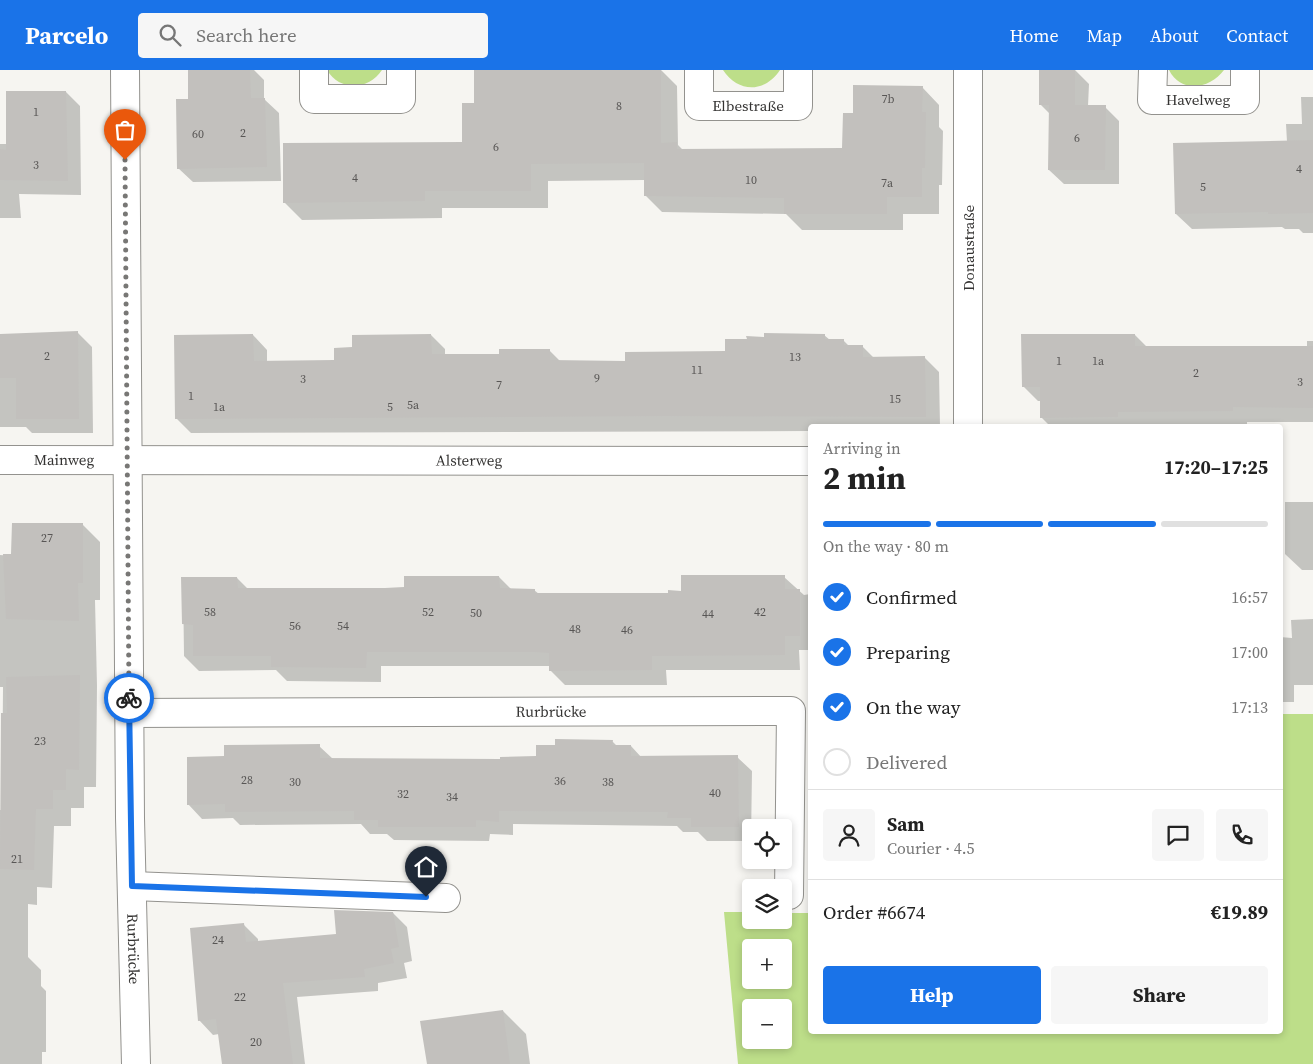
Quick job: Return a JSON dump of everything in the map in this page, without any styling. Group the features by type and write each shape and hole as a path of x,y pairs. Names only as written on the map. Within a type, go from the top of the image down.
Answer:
{"street":[{"name":"Rurbrücke","path":"124,70 129,712 136,1064"},
{"path":"314,70 314,99 401,99 401,70"},
{"name":"Elbestraße","path":"699,70 699,106 798,106 798,70"},
{"name":"Donaustraße","path":"968,70 968,424"},
{"name":"Havelweg","path":"1152,70 1152,100 1245,100 1245,70"},
{"name":"Mainweg","path":"0,460 127,460"},
{"name":"Alsterweg","path":"127,460 808,461"},
{"name":"Rurbrücke","path":"129,712 791,711 789,879"},
{"path":"132,886 446,898"}],"green space":[{"path":"327,70 382,70 370,82 354,86 339,82"},
{"path":"723,70 780,70 767,83 751,87 736,83"},
{"path":"1169,70 1224,70 1204,85 1188,86 1174,78"},
{"path":"1283,714 1313,714 1313,1064 738,1064 724,912 742,912 742,929 792,929 792,913 808,913 808,1034 1283,1034"}],"building":[{"path":"188,70 250,70 251,98 265,98 267,167 177,169 176,99 188,99"},
{"path":"474,70 661,70 661,143 677,142 677,149 842,148 843,113 853,113 853,85 923,86 922,112 926,112 925,168 922,168 922,197 887,197 887,214 784,214 784,198 644,196 644,163 531,164 531,191 425,191 425,201 283,203 283,143 462,142 462,103 474,103"},
{"path":"1039,70 1075,70 1075,105 1106,105 1105,170 1048,170 1049,105 1039,105"},
{"path":"6,91 66,91 68,181 0,180 0,149 6,150"},
{"path":"1313,140 1313,213 1175,214 1173,143"},
{"path":"78,331 79,419 16,419 16,378 0,378 0,334"},
{"path":"764,333 825,334 825,339 844,339 844,345 863,345 863,357 925,356 926,417 666,416 175,419 174,335 253,334 254,361 334,360 334,348 352,347 352,335 431,334 432,354 499,354 499,349 550,349 550,360 625,361 625,352 725,351 725,339 747,339 746,336 764,337"},
{"path":"1021,334 1135,334 1135,346 1313,346 1313,408 1233,407 1233,411 1118,412 1118,417 1040,418 1040,387 1022,387"},
{"path":"12,523 83,523 83,583 78,583 79,621 6,619 3,554 11,554"},
{"path":"681,575 785,575 785,589 800,589 800,636 785,636 785,655 652,656 652,670 549,671 549,653 535,652 367,652 366,668 271,667 271,656 193,656 193,625 182,624 181,577 237,577 238,588 385,588 404,587 404,576 499,576 500,588 535,589 535,593 668,593 668,590 681,591"},
{"path":"80,675 79,770 66,769 66,790 53,790 53,809 36,809 34,870 0,869 1,713 7,713 6,677"},
{"path":"555,739 613,740 612,745 631,745 631,756 738,755 739,827 691,827 691,818 667,818 668,812 499,811 499,822 476,820 476,827 378,827 378,820 354,820 354,811 225,812 225,804 187,805 187,757 224,756 224,745 320,744 320,758 500,759 500,757 536,756 536,745 555,745"},
{"path":"334,910 393,912 399,947 391,949 394,963 364,969 365,977 283,983 293,1064 222,1064 216,1019 198,1021 190,928 244,923 246,942 336,934"},
{"path":"503,1010 510,1064 427,1064 420,1021"}],"way so far":[{"path":"125,160 129,698"}],"route":[{"path":"129,698 132,886 426,897"}]}
